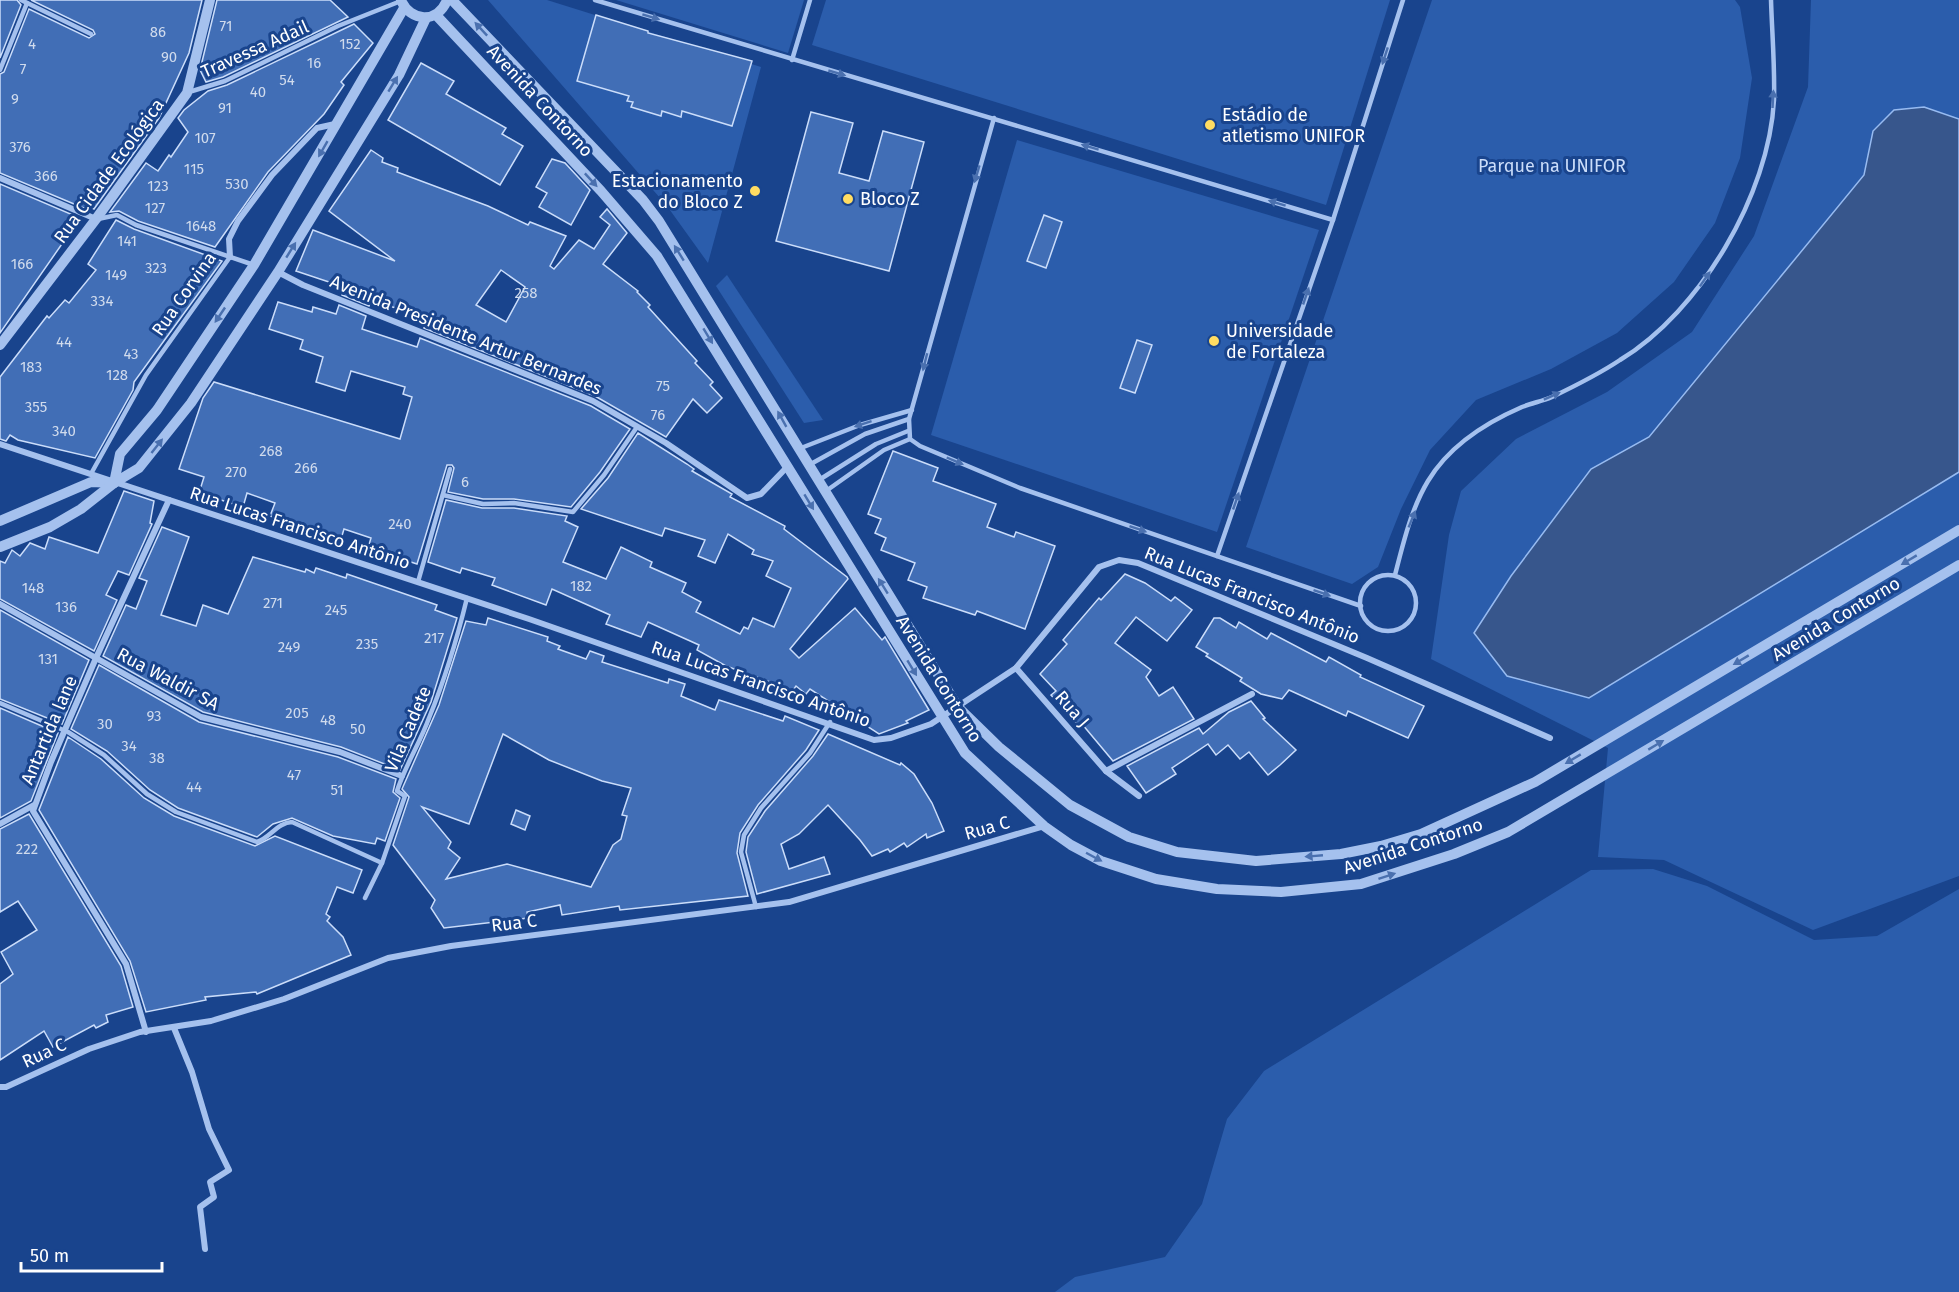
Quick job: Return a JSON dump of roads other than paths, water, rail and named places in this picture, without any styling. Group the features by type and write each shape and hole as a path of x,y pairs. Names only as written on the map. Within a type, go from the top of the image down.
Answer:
{"street":[{"name":"Rua Cidade Ecológica","path":"0,345 96,219 187,93 210,0"},
{"path":"0,547 50,527 81,509 114,483 139,468 191,403 278,272 399,75 431,16 447,0"},
{"name":"Avenida Contorno","path":"452,0 643,200 769,396 818,481 958,707 999,747 1047,788 1094,820 1129,837 1177,852 1256,861 1341,854 1381,846 1421,834 1535,782 1959,530"},
{"path":"114,483 120,454 157,410 254,265 402,3 415,16 431,16"},
{"name":"Avenida Contorno","path":"431,16 643,237 697,319 965,753 1044,826 1101,861 1156,879 1217,889 1281,892 1361,884 1454,855 1508,832 1959,565"},
{"name":"Rua Corvina","path":"230,257 229,239 238,221 272,175 317,128 335,124"},
{"path":"0,178 96,219"},
{"name":"Avenida Presidente Artur Bernardes","path":"278,272 303,285 593,401 699,464 747,498 761,494 788,466"},
{"name":"Rua Lucas Francisco Antônio","path":"0,444 92,472 114,483 467,598 830,722 874,740 891,738 931,724 1016,668 1099,567 1106,562 1128,560 1367,658 1550,738"},
{"path":"0,521 91,482 114,483"},
{"name":"Antartida lane","path":"146,1032 126,964 33,811 96,658 169,500"},
{"name":"Rua Waldir SA","path":"0,604 201,717 340,752 402,776"},
{"name":"Rua J","path":"1016,668 1106,771 1140,796"},
{"path":"1106,771 1252,693"},
{"path":"0,824 34,805"},
{"name":"Rua C","path":"0,1087 6,1087 89,1048 146,1032 211,1022 284,999 388,958 451,946 789,902 1044,826"},
{"path":"174,1028 192,1072 209,1130 229,1170 210,1182 214,1197 200,1207 206,1249"}],"lane":[{"path":"21,0 91,34"},
{"path":"595,0 1333,219"},
{"path":"792,60 810,0"},
{"path":"1217,556 1333,219 1403,0"},
{"path":"1395,575 1406,534 1427,482 1443,460 1463,441 1504,416 1551,397 1622,360 1660,329 1702,284 1735,230 1758,172 1769,135 1774,100 1771,0"},
{"path":"0,70 27,3"},
{"name":"Travessa Adail","path":"187,93 225,81 338,26 402,3"},
{"path":"994,118 909,419 910,439 920,446 1020,488 1361,606"},
{"path":"96,219 117,215 136,225 254,265"},
{"name":"Rua Corvina","path":"92,472 146,375 230,257"},
{"path":"799,449 860,425 912,410"},
{"path":"809,465 865,434 909,419"},
{"path":"443,495 483,504 513,503 573,512 597,484 638,427"},
{"path":"818,481 876,444 908,431"},
{"path":"825,492 884,450 910,439"},
{"path":"418,582 450,469"},
{"path":"1386,575 1395,575 1403,579 1415,592 1416,610 1405,626 1396,630 1377,629 1369,623 1361,606 1364,588 1370,582 1386,575"},
{"name":"Vila Cadete","path":"365,898 382,863 405,796 397,791 446,674 467,598"},
{"path":"0,703 65,731 104,755 147,794 176,812 257,842 285,822 292,822 382,863"},
{"path":"757,907 741,852 744,835 761,808 810,753 830,722"}],"place":[{"name":"Estádio de atletismo UNIFOR","path":"1210,125"},
{"name":"Estacionamento do Bloco Z","path":"755,191"},
{"name":"Bloco Z","path":"848,199"},
{"name":"Universidade de Fortaleza","path":"1214,341"}],"park label":[{"name":"Parque na UNIFOR","path":"1552,166"}]}
